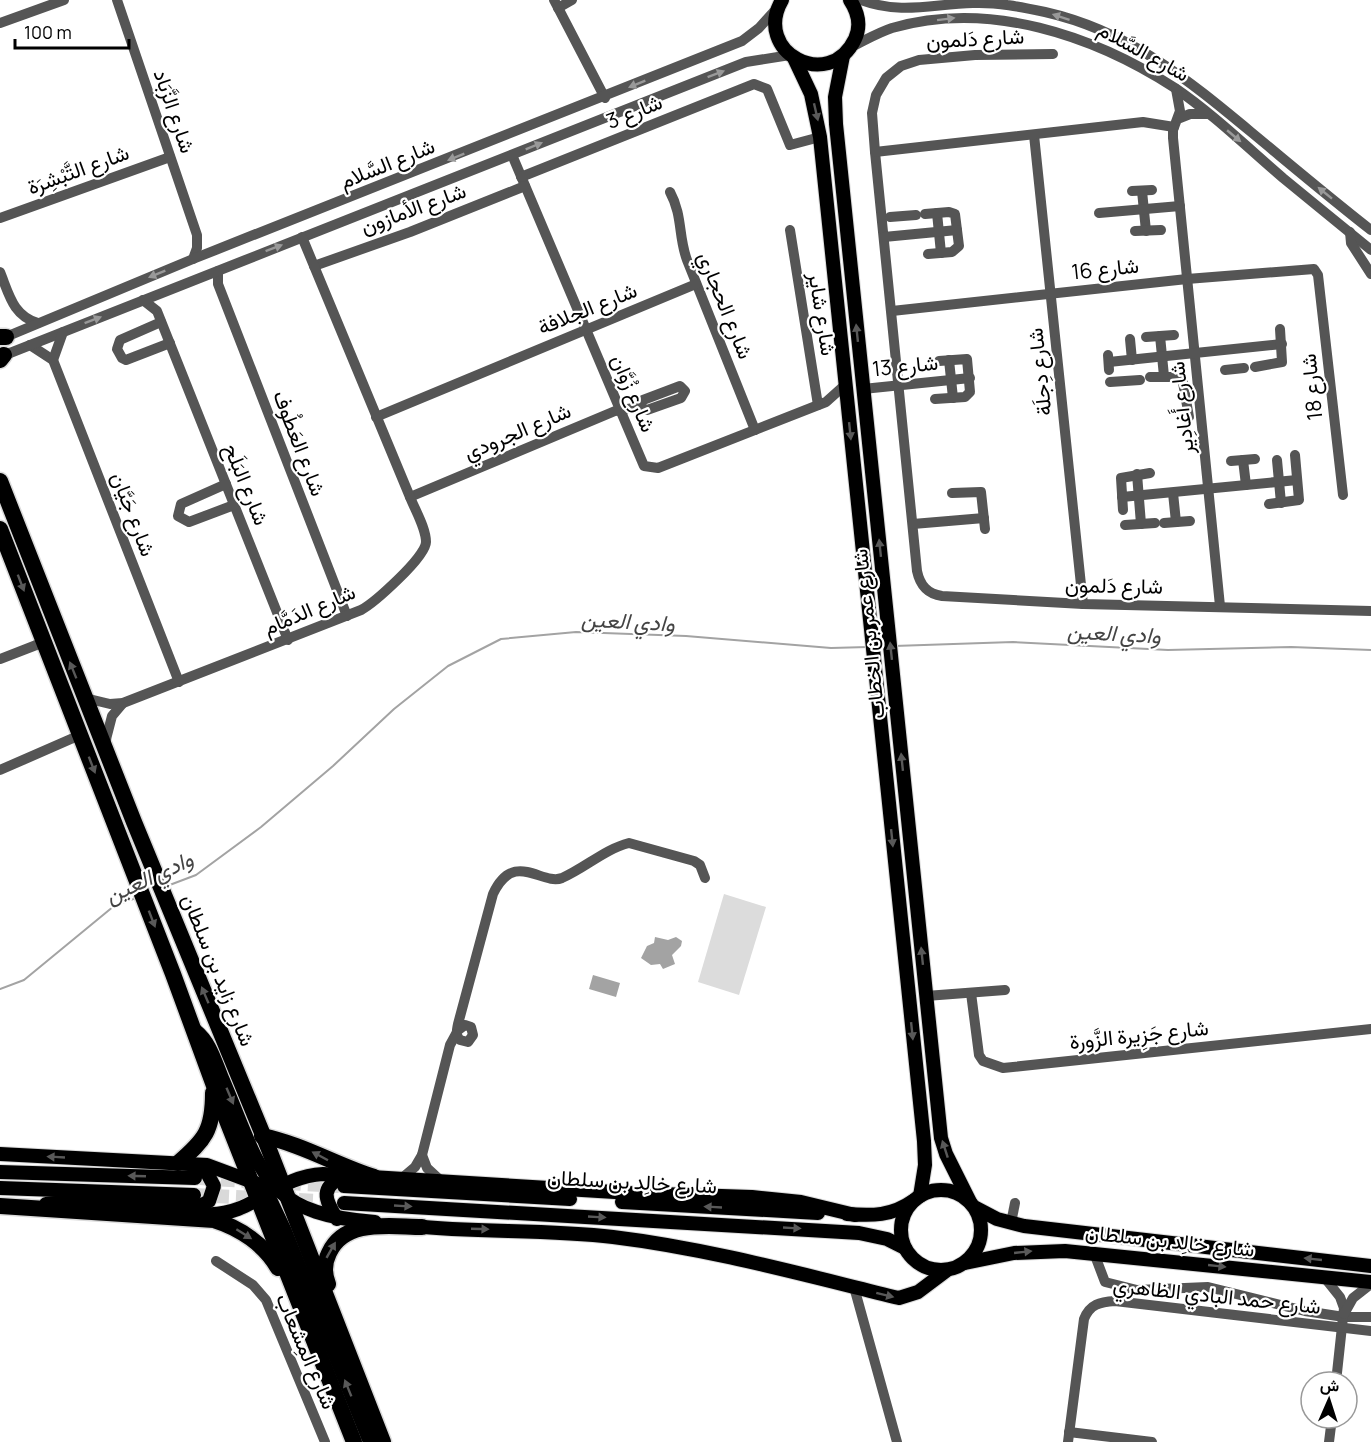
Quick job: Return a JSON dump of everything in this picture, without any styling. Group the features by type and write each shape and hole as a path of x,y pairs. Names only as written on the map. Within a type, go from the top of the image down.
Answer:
{"highway":[{"name":"شارع زايد بن سلطان","path":"0,481 104,748 262,1136 274,1193 340,1407 354,1442"},
{"name":"شارع زايد بن سلطان","path":"0,529 116,825 250,1179 274,1193 383,1442"},
{"path":"184,1164 207,1134 212,1115 213,1083"},
{"path":"262,1136 301,1146 337,1164 374,1177"},
{"path":"0,1204 214,1220 233,1228 268,1253 277,1266 323,1380 340,1407"},
{"path":"368,1404 361,1367 326,1280 325,1261 336,1242 351,1230 376,1227 422,1227"}],"main road":[{"name":"شارع عمر بن الخطاب","path":"850,0 858,21 857,35 847,51 835,108 863,389 941,1138 946,1154 973,1205"},
{"name":"شارع عمر بن الخطاب","path":"780,3 775,17 777,38 792,57 811,94 820,137 925,1148 924,1177 916,1199"},
{"path":"792,57 819,65 847,51"},
{"path":"192,1028 208,1045 274,1193 285,1231 370,1442"},
{"path":"0,1154 214,1166 250,1179"},
{"path":"41,1205 79,1202 200,1206 212,1197 213,1181 207,1173 184,1164"},
{"path":"0,1172 195,1178"},
{"path":"0,1204 217,1215 235,1212 311,1175 344,1180"},
{"path":"337,1219 326,1197 327,1190 334,1180 374,1177 596,1191 752,1197 801,1202 855,1215"},
{"name":"شارع خالِد بن سلطان","path":"344,1180 855,1215 893,1213 916,1199"},
{"path":"0,1188 194,1195"},
{"path":"274,1193 337,1219 422,1227 575,1233 655,1243 740,1258 899,1298 909,1297 946,1271 965,1263 980,1244 981,1226 973,1205 951,1191 940,1190 916,1199 903,1218 901,1228 905,1248 917,1263 946,1271"},
{"name":"شارع خالِد بن سلطان","path":"344,1203 859,1233 887,1239 905,1248"},
{"name":"شارع خالِد بن سلطان","path":"973,1205 1011,1223 1371,1266"},
{"name":"شارع خالِد بن سلطان","path":"965,1263 1041,1250 1094,1253 1371,1283"}],"street":[{"path":"0,23 64,0"},
{"name":"شارع الزَّبَاد","path":"117,0 197,235 197,248 193,260"},
{"path":"572,0 556,4 605,98"},
{"name":"شارع السَّلام","path":"861,0 880,7 903,9 974,3 1009,3 1049,13 1086,26 1166,64 1208,94 1371,230"},
{"name":"شارع السَّلام","path":"3,346 38,323 742,42 759,28 780,3"},
{"name":"شارع السَّلام","path":"847,51 878,33 905,24 954,17 993,18 1044,26 1077,37 1119,56 1176,89 1371,250"},
{"name":"شارع دَلمون","path":"1053,54 975,55 919,60 901,66 880,86 873,104 875,152 918,578 933,595 1083,604 1371,611"},
{"name":"شارع السَّلام","path":"3,346 30,345 746,62 792,57"},
{"name":"شارع 3","path":"523,181 744,88 762,85 767,89 790,145 820,137"},
{"name":"شارع أَغادِير","path":"1176,89 1180,206 1220,606"},
{"path":"875,152 1143,122 1177,123 1190,114 1208,114"},
{"name":"شارع دِجلَة","path":"1034,135 1083,604"},
{"name":"شارع زُوَّان","path":"512,155 642,462 648,468 658,468 822,404 845,385"},
{"name":"شارع التَّبْشِرَة","path":"0,218 170,157"},
{"name":"شارع الأمازون","path":"314,266 410,232 523,181"},
{"path":"1142,190 1143,210 1140,231 1161,230"},
{"name":"شارع الحجاري","path":"670,192 680,213 683,250 755,430"},
{"path":"1099,214 1180,206"},
{"path":"937,213 941,253"},
{"path":"890,217 954,213 957,250 928,254"},
{"path":"903,216 906,235"},
{"name":"شارع شاير","path":"790,230 822,404"},
{"path":"884,237 957,230"},
{"path":"1350,232 1351,243 1371,274"},
{"path":"197,235 209,244 223,249"},
{"name":"شارع الدَمَّام","path":"85,698 110,704 123,703 347,616 375,602 424,550 426,537 302,237"},
{"name":"شارع 16","path":"892,311 1188,279 1311,269 1316,270 1318,275"},
{"name":"شارع العَطُوف","path":"218,271 218,284 347,616"},
{"path":"0,272 16,311 22,317 38,323"},
{"name":"شارع 18","path":"1318,275 1343,495"},
{"path":"202,278 218,284"},
{"name":"شارع الجلافة","path":"376,417 696,284"},
{"path":"143,300 157,311 162,292"},
{"path":"3,346 16,311"},
{"name":"شارع البَلَح","path":"157,311 288,640"},
{"path":"161,322 120,339 117,349 122,358 126,360 170,343"},
{"path":"1230,350 1228,370 1282,362 1280,329"},
{"path":"30,345 53,360 63,332"},
{"path":"1127,381 1134,338 1174,335"},
{"path":"1160,336 1164,376"},
{"path":"1109,363 1281,344"},
{"path":"1254,367 1262,346"},
{"name":"شارع 13","path":"935,399 953,398 970,395 967,359 944,360 951,380 953,398"},
{"name":"شارع جَيَّان","path":"53,360 179,682"},
{"path":"1110,382 1180,376 1184,380 1189,417"},
{"name":"شارع 13","path":"863,389 970,378"},
{"path":"822,404 847,408"},
{"name":"شارع الجرودي","path":"410,497 621,410 640,407"},
{"path":"1231,461 1255,459"},
{"path":"1269,504 1281,503 1299,500 1298,480 1282,459 1279,482 1281,503"},
{"path":"1243,460 1246,485"},
{"path":"1123,510 1121,478 1150,473"},
{"path":"1137,474 1141,524"},
{"path":"1122,497 1298,480"},
{"path":"226,484 181,504 178,516 189,522 234,505"},
{"path":"913,524 984,523 981,492 952,493"},
{"path":"1165,523 1173,493"},
{"path":"1125,525 1190,521"},
{"path":"0,659 44,642"},
{"path":"104,748 112,716 123,703"},
{"path":"0,770 80,735"},
{"path":"458,1036 493,894 502,880 511,873 522,871 562,878 629,843 694,861 700,865 705,878"},
{"path":"926,996 1005,990"},
{"name":"شارع جَزِيرة الزَّورة","path":"971,993 979,1055 983,1061 1003,1068 1371,1029"},
{"path":"402,1178 415,1167 422,1155 448,1056 463,1025 471,1027 463,1009"},
{"path":"422,1155 426,1168 440,1180"},
{"path":"1011,1223 1015,1203"},
{"path":"1094,1253 1105,1282 1125,1288 1208,1287 1344,1320 1371,1317"},
{"name":"شارع المِشعاب","path":"216,1261 253,1285 266,1300 325,1442"},
{"path":"1324,1277 1340,1296 1344,1320"},
{"path":"1338,1370 1344,1320 1353,1298 1371,1283"},
{"path":"854,1287 897,1442"},
{"name":"شارع حمد البادي الظاهري","path":"1068,1437 1084,1319 1087,1310 1102,1302 1115,1301 1344,1320 1371,1331"},
{"path":"1068,1437 1152,1442"}],"shaded area":[{"path":"724,894 766,907 739,995 698,982"},
{"path":"655,937 668,940 676,937 682,941 681,946 672,955 675,964 663,969 660,964 651,965 641,958 647,946 654,943"},
{"path":"593,975 620,983 616,997 589,989"}],"waterway":[{"name":"وادي العين","path":"167,886 196,875 261,827 333,766 394,709 448,666 501,639 576,632 686,636 831,648 868,647"},
{"name":"وادي العين","path":"894,646 1013,642 1168,650 1291,647 1371,650"},
{"name":"وادي العين","path":"0,989 24,980 114,906 136,898"}],"tunnel":[{"path":"200,1178 244,1181"},
{"path":"287,1183 339,1186"},
{"path":"194,1195 339,1202"}]}
